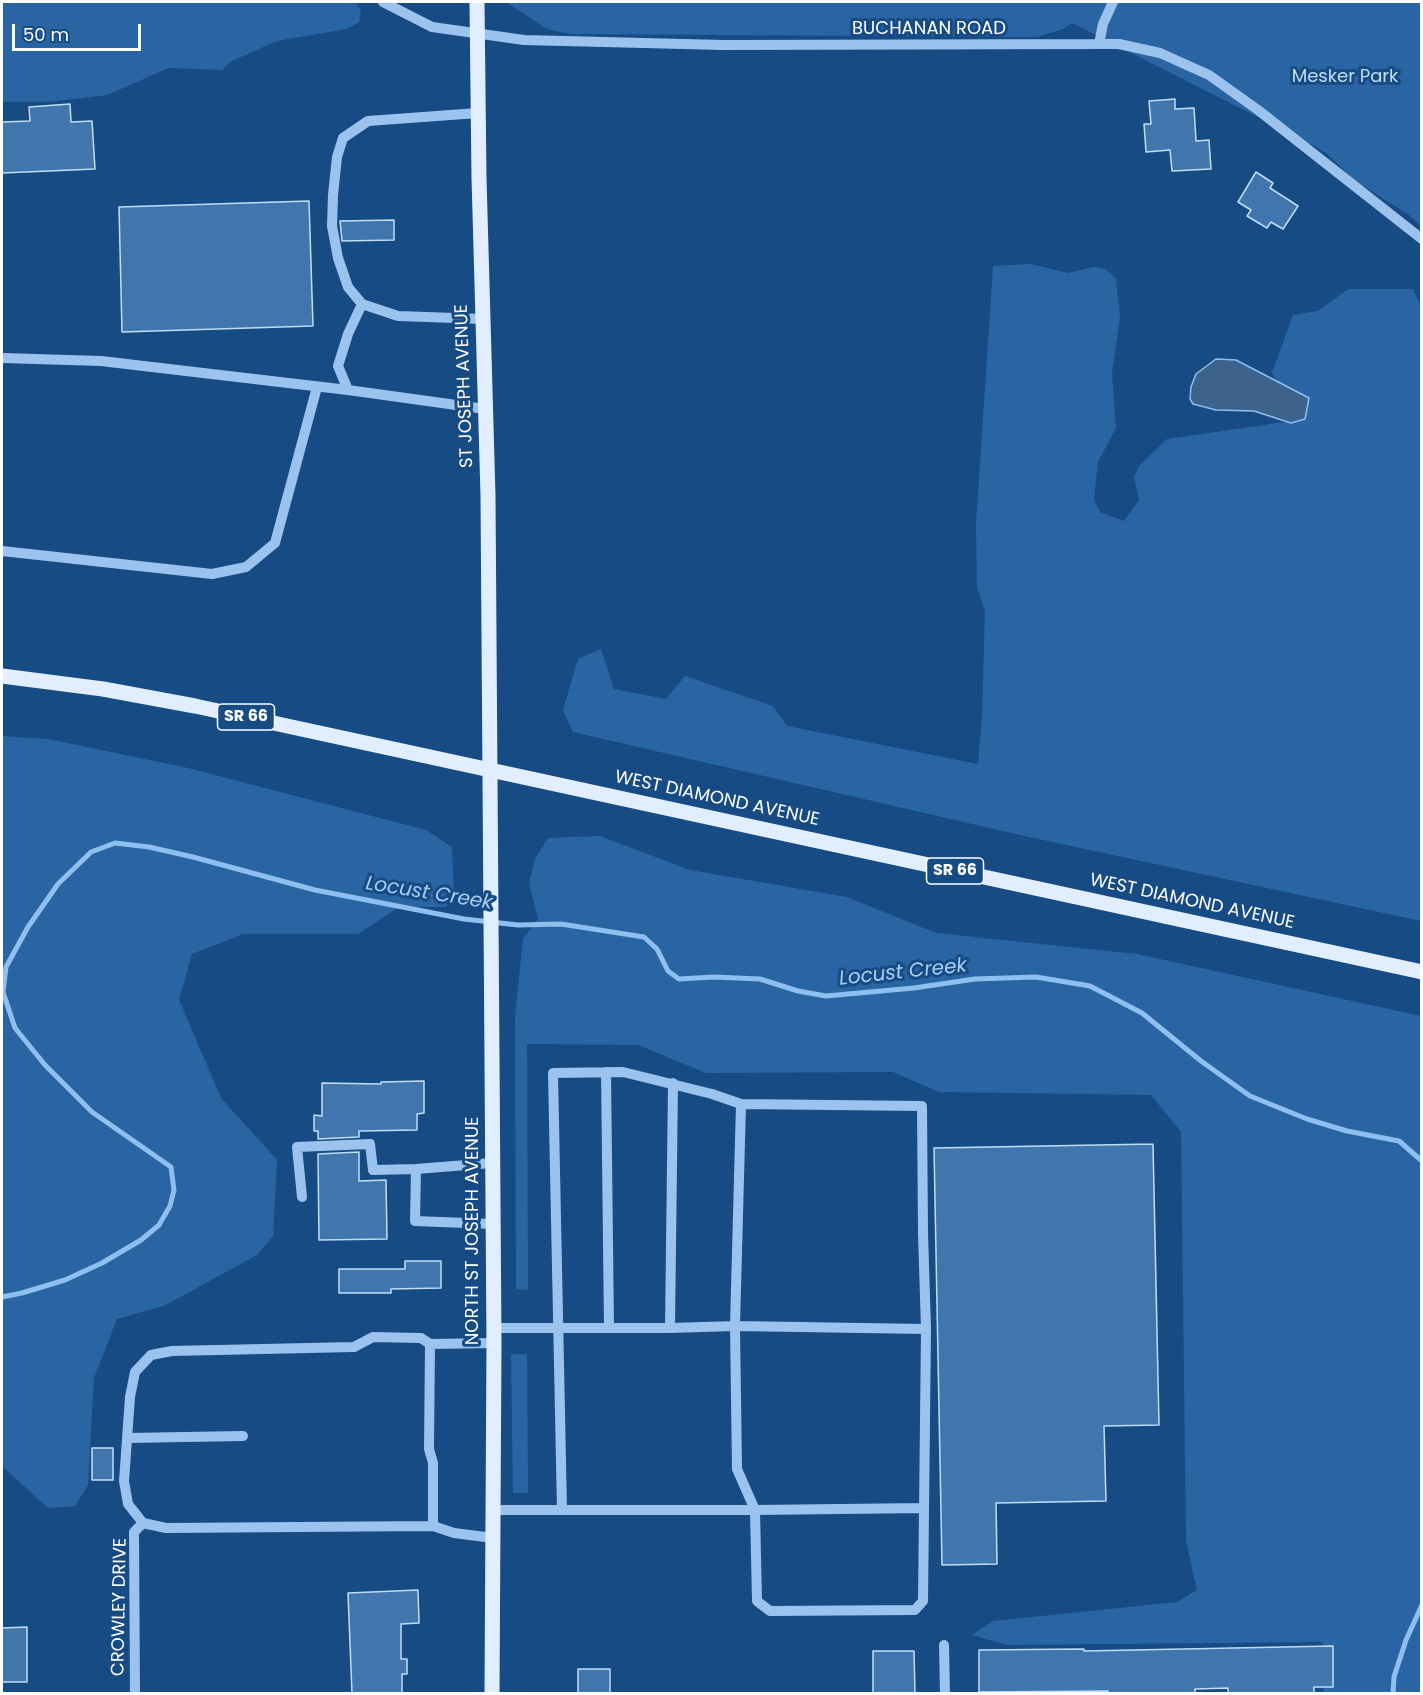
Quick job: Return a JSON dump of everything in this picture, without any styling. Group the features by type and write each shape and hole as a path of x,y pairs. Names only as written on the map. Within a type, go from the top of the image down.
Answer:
{"main road":[{"name":"ST JOSEPH AVENUE","path":"477,2 488,508 489,769"},
{"name":"WEST DIAMOND AVENUE","path":"2,676 146,696 1422,972"},
{"name":"NORTH ST JOSEPH AVENUE","path":"489,769 493,1224 492,1694"}],"street":[{"name":"BUCHANAN ROAD","path":"383,2 432,27 524,40 573,43 931,46 1119,44 1160,53 1209,75 1268,117 1422,239"},
{"path":"1099,44 1112,2"},
{"path":"478,113 368,122 343,138 337,157 332,226 338,258 348,287 362,304 398,316 483,319"},
{"path":"348,390 338,366 348,334 362,304"},
{"path":"2,358 101,361 348,390 485,409"},
{"path":"2,551 212,574 246,567 275,543 316,387"},
{"path":"606,1072 609,1328"},
{"path":"561,1510 553,1073 623,1072 673,1083 741,1104 922,1106 926,1329 923,1601 915,1610 770,1611 758,1601 755,1510 737,1469 735,1326 741,1104"},
{"path":"670,1328 673,1083"},
{"path":"302,1197 297,1147 370,1144 372,1170 492,1163"},
{"path":"416,1169 416,1221 493,1224"},
{"path":"493,1538 454,1533 433,1526 166,1528 143,1523 128,1504 124,1481 130,1397 135,1372 151,1355 172,1351 354,1347 373,1337 421,1338 430,1344 556,1328 735,1326 926,1329"},
{"path":"430,1344 429,1449 433,1463 433,1526"},
{"path":"127,1438 243,1436"},
{"path":"492,1510 924,1508"},
{"name":"CROWLEY DRIVE","path":"135,1694 134,1532 143,1523"},
{"path":"944,1646 945,1694"}],"green space":[{"path":"2,2 355,2 361,10 359,22 347,29 277,41 232,61 222,70 169,68 107,95 49,102 2,102"},
{"name":"Mesker Park","path":"506,2 1421,2 1421,226 1409,215 1354,180 1326,153 1311,144 1072,23 1061,30 1037,37 571,34 547,29"},
{"path":"1031,264 1068,273 1093,267 1106,269 1116,279 1120,317 1112,373 1116,428 1098,462 1094,499 1100,512 1124,521 1139,500 1134,477 1139,466 1167,439 1305,419 1296,390 1278,383 1272,373 1293,315 1318,311 1348,289 1413,289 1422,308 1421,921 1020,835 573,732 563,710 578,659 601,649 614,689 666,699 685,676 773,706 787,726 978,764 982,716 985,611 977,588 976,524 993,266"},
{"path":"2,736 48,739 188,768 426,830 452,847 454,894 446,907 399,907 358,934 243,934 192,954 179,1000 221,1098 277,1160 273,1236 257,1255 164,1306 117,1319 94,1378 88,1485 75,1506 48,1508 2,1466"},
{"path":"600,836 690,870 847,897 936,933 1137,954 1421,1016 1421,1693 1323,1693 1329,1653 1321,1642 1008,1645 972,1635 993,1621 1177,1602 1197,1590 1186,1541 1181,1132 1151,1095 939,1092 893,1072 706,1073 638,1045 527,1044 528,1290 516,1289 515,1016 523,939 538,919 529,883 535,859 548,838"},
{"path":"511,1354 527,1354 528,1493 513,1493"}],"shaded area":[{"path":"1216,359 1236,360 1309,398 1305,419 1291,423 1254,411 1216,410 1193,404 1190,399 1191,387 1196,374"}],"building":[{"path":"1175,99 1175,109 1194,108 1196,141 1209,140 1211,169 1172,171 1170,150 1146,152 1144,124 1151,124 1149,101"},
{"path":"70,104 71,122 92,121 95,169 2,173 2,122 30,121 29,107"},
{"path":"1256,172 1273,183 1270,188 1298,206 1283,229 1271,222 1267,228 1247,216 1251,210 1238,202"},
{"path":"309,201 313,326 122,332 119,207"},
{"path":"394,220 394,240 342,241 340,221"},
{"path":"424,1081 424,1113 417,1114 417,1130 359,1131 359,1137 318,1139 318,1131 314,1131 314,1115 322,1116 322,1083 381,1084 381,1082"},
{"path":"1153,1144 1159,1425 1104,1426 1106,1501 996,1503 997,1564 942,1565 934,1148"},
{"path":"359,1152 359,1181 386,1180 387,1239 319,1240 318,1154"},
{"path":"405,1261 441,1261 441,1288 391,1289 391,1293 339,1293 339,1269 405,1269"},
{"path":"92,1448 113,1448 113,1480 92,1480"},
{"path":"418,1590 419,1623 401,1624 401,1659 407,1659 407,1674 402,1674 402,1694 352,1694 348,1593"},
{"path":"27,1627 27,1682 2,1682 2,1628"},
{"path":"1333,1646 1333,1687 1314,1687 1314,1694 1228,1694 1228,1688 1195,1689 1195,1694 1108,1694 1108,1691 979,1692 979,1650 1084,1649 1084,1651"},
{"path":"873,1651 914,1651 915,1694 873,1694"},
{"path":"578,1669 610,1669 610,1694 578,1694"}],"waterway":[{"name":"Locust Creek","path":"2,1297 65,1280 102,1263 141,1240 159,1225 170,1206 174,1190 171,1167 92,1112 45,1065 15,1028 3,992 6,967 28,927 58,884 91,852 115,843 149,847 193,857 315,890 464,919 518,925 561,924 644,937 657,949 668,971 679,979 714,977 760,979 798,991 826,996 914,988 975,979 1036,977 1090,986 1142,1013 1201,1061 1250,1096 1307,1119 1347,1131 1399,1141 1422,1161"},
{"name":"Locust Creek","path":"1393,1694 1394,1677 1406,1640 1422,1605"}]}
